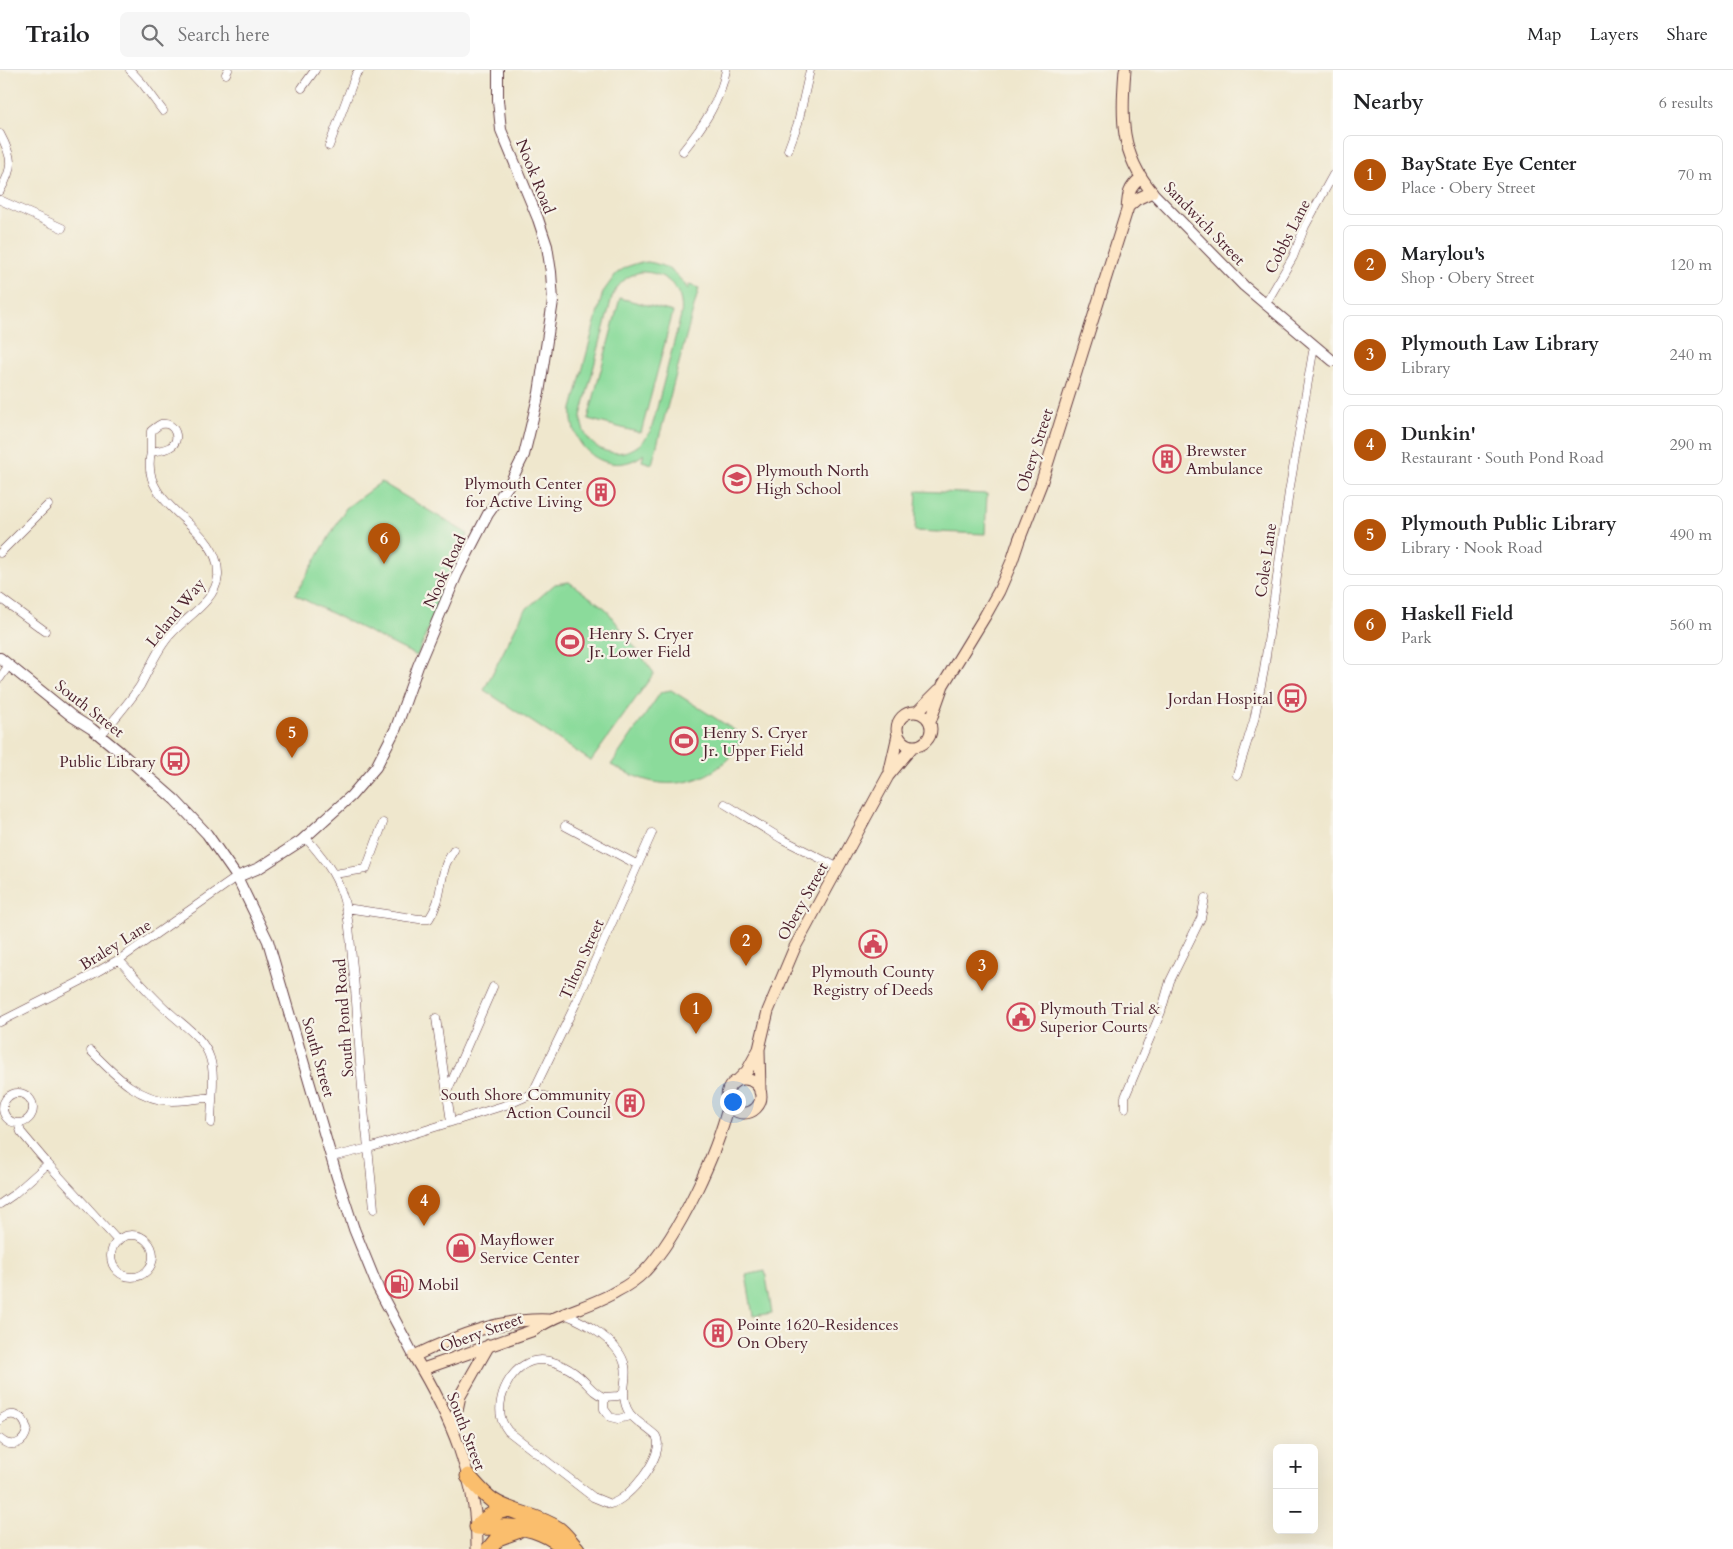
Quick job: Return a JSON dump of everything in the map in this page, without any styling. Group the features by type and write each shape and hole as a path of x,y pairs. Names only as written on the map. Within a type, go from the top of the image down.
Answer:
{"highway":[{"path":"468,1476 485,1495 509,1509 542,1520 560,1529 577,1549"},
{"path":"477,1528 482,1520 498,1511 509,1509"},
{"path":"477,1528 512,1526 529,1530 556,1541 565,1549"},
{"path":"489,1549 495,1541 506,1534 529,1530"}],"main road":[{"name":"Sandwich Street","path":"1125,70 1124,134 1128,150 1141,178 1152,192"},
{"name":"Obery Street","path":"1127,212 1128,193 1131,187 1141,178"},
{"name":"Obery Street","path":"423,1369 534,1330 548,1320 615,1293 636,1278 650,1264 668,1239 686,1208 720,1137 729,1104 727,1099 730,1086 747,1071 759,1048 768,1011 785,968 804,929 888,776 913,746 920,745 927,740 931,732 930,722 944,684 985,616 1010,568 1042,480 1128,208 1134,201 1152,192"},
{"name":"Obery Street","path":"888,776 900,719 909,713 917,712 944,684"},
{"path":"917,712 925,715 930,722"},
{"path":"898,735 904,743 913,746"},
{"name":"Obery Street","path":"720,1137 743,1112 748,1112 757,1106 761,1097 759,1048"},
{"path":"738,1080 754,1082 760,1092"},
{"path":"729,1104 737,1111 743,1112"},
{"name":"Obery Street","path":"414,1356 458,1336 482,1328 529,1319 548,1320"},
{"path":"453,1430 460,1396 489,1346"},
{"name":"South Street","path":"414,1356 423,1369 453,1430 468,1476 477,1528 477,1549"}],"street":[{"path":"130,70 163,111"},
{"path":"302,88 315,70"},
{"path":"329,146 356,74 360,70"},
{"name":"Nook Road","path":"237,877 259,868 305,837 351,796 380,761 396,728 418,666 457,574 488,514 510,483 521,462 539,393 553,301 547,246 538,219 501,130 498,70"},
{"path":"683,151 713,110 726,70"},
{"path":"788,150 798,123 810,70"},
{"path":"0,134 11,160 8,174 0,191"},
{"name":"Cobbs Lane","path":"1265,305 1293,257 1305,226 1332,177"},
{"name":"Sandwich Street","path":"1152,192 1232,275 1333,361"},
{"path":"0,200 62,228"},
{"name":"Coles Lane","path":"1237,776 1254,720 1264,670 1289,492 1314,346"},
{"name":"Leland Way","path":"100,736 134,694 163,643 208,598 217,579 215,559 207,544 164,502 155,489 150,472 149,460 151,452"},
{"path":"0,554 48,505"},
{"path":"0,598 45,631"},
{"name":"South Street","path":"0,658 131,761 187,811 208,834 237,877 268,940 357,1239 378,1288 414,1356"},
{"path":"0,678 9,666"},
{"path":"725,804 782,839 839,868"},
{"path":"334,874 366,869 383,822"},
{"path":"565,826 638,865"},
{"name":"Tilton Street","path":"532,1094 577,1001 652,833"},
{"name":"South Pond Road","path":"305,837 334,874 346,908 357,1006 365,1125 369,1148 374,1209"},
{"path":"346,908 429,919 439,901 446,865 454,850"},
{"name":"Braley Lane","path":"0,1022 119,960 237,877"},
{"path":"1125,1108 1125,1097 1161,1012 1170,981 1201,918 1204,898"},
{"path":"119,960 168,1012 190,1030 206,1049 212,1070 211,1123"},
{"path":"447,1092 493,987"},
{"path":"436,1018 451,1122"},
{"path":"91,1051 117,1077 148,1096 170,1101 211,1097"},
{"path":"332,1157 369,1148 509,1104 532,1094 545,1096"},
{"path":"18,1123 21,1132 48,1164 118,1241"},
{"path":"0,1204 48,1164"},
{"path":"138,1236 149,1244 153,1256 148,1269 143,1274 130,1277 118,1271 112,1259 112,1252 118,1241 124,1237 138,1236"},
{"path":"564,1314 591,1328 610,1342 618,1352 626,1367 625,1406 630,1416 656,1436 658,1440 659,1446 652,1463 622,1500 610,1504 604,1503 593,1497 508,1431 500,1416 502,1398 509,1381 520,1368 535,1361 546,1360 564,1367 604,1398 624,1393"},
{"path":"604,1398 604,1409 610,1418 618,1420 630,1416"},
{"path":"0,1420 7,1415 18,1415 26,1422 27,1429 24,1439 19,1443 9,1444 0,1439"}],"green space":[{"path":"648,262 661,265 676,274 688,289 689,285 699,288 652,464 642,461 644,454 631,461 618,464 605,462 584,448 577,437 572,409 603,292 616,274 626,267","holes":["640,272 665,279 677,290 680,298 681,315 652,427 644,440 634,448 623,452 611,452 600,448 590,441 584,430 581,416 612,297 620,284 627,278"]},
{"path":"620,298 673,312 641,433 588,419"},
{"path":"381,482 468,534 417,656 295,595 346,508"},
{"path":"917,491 987,494 985,534 915,531"},
{"name":"Henry S. Cryer Jr. Lower Field","path":"569,582 606,609 654,673 591,761 484,690 524,611 555,584"},
{"name":"Henry S. Cryer Jr. Upper Field","path":"671,690 742,735 737,747 729,758 707,774 681,783 654,782 627,773 611,765 661,692"},
{"path":"765,1271 772,1313 753,1316 746,1275"}],"place":[{"name":"Brewster Ambulance","path":"1167,459"},
{"name":"Plymouth North High School","path":"737,479"},
{"name":"Plymouth Center for Active Living","path":"601,492"},
{"name":"Haskell Field","path":"384,564"},
{"name":"Henry S. Cryer Jr. Lower Field","path":"570,642"},
{"name":"Jordan Hospital","path":"1292,698"},
{"name":"Henry S. Cryer Jr. Upper Field","path":"684,741"},
{"name":"Plymouth Public Library","path":"292,758"},
{"name":"Public Library","path":"175,761"},
{"name":"Plymouth County Registry of Deeds","path":"873,944"},
{"name":"Marylou's","path":"746,966"},
{"name":"Plymouth Law Library","path":"982,991"},
{"name":"Plymouth Trial & Superior Courts","path":"1021,1017"},
{"name":"BayState Eye Center","path":"696,1034"},
{"name":"South Shore Community Action Council","path":"630,1103"},
{"name":"Dunkin'","path":"424,1226"},
{"name":"Mayflower Service Center","path":"461,1248"},
{"name":"Mobil","path":"399,1284"},
{"name":"Pointe 1620-Residences On Obery","path":"718,1333"}]}
